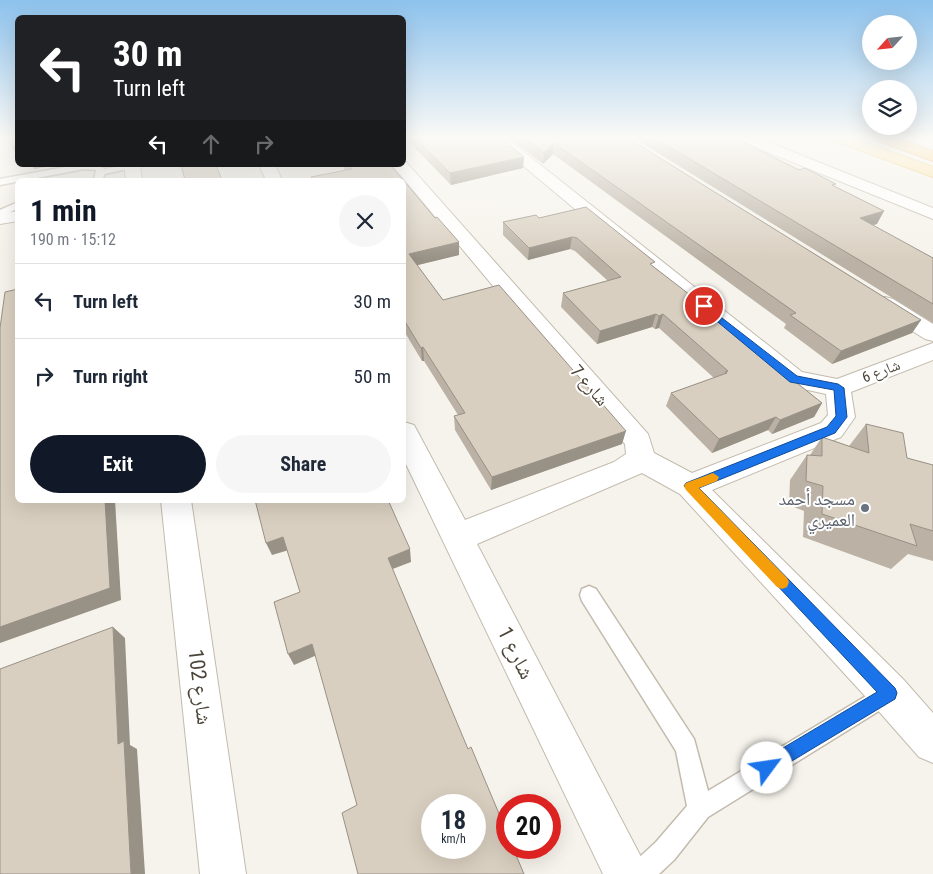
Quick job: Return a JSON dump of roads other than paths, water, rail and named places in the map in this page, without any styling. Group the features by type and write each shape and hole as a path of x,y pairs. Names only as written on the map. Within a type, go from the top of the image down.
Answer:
{"street":[{"name":"شارع 7","path":"411,178 638,441 640,459"},
{"name":"شارع 6","path":"546,178 794,379 838,388 933,351"},
{"path":"844,178 933,214"},
{"path":"0,220 15,217"},
{"path":"866,292 933,334"},
{"path":"690,486 831,430 842,417 838,388"},
{"name":"شارع 1","path":"406,436 627,874"},
{"path":"458,537 624,470 640,459 690,486 889,693 933,743"},
{"name":"شارع 102","path":"176,503 224,874"}],"lane":[{"path":"0,182 15,179"},
{"path":"0,215 10,207 15,206"},
{"path":"589,595 644,677 686,747 700,809"},
{"path":"640,874 665,851 700,809 889,693"}],"place":[{"name":"مسجد أحمد العميري","path":"865,508"}]}
